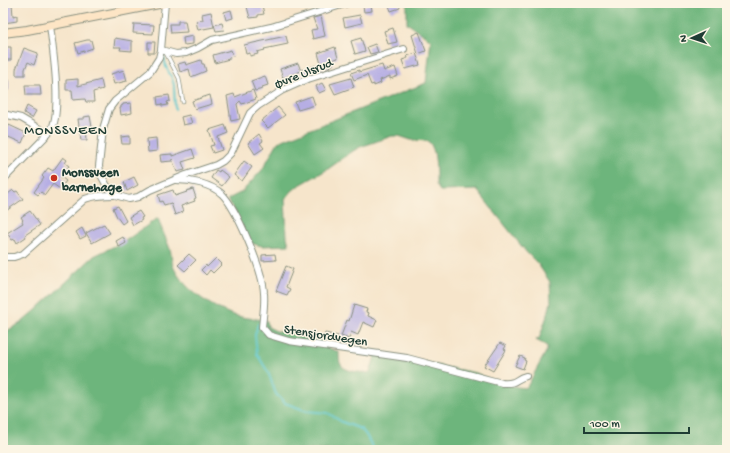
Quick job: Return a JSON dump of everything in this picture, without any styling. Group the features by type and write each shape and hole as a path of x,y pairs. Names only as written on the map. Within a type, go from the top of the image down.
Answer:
{"main road":[{"path":"3,33 165,3"}],"street":[{"path":"116,195 107,186 101,175 99,166 104,129 109,109 116,101 150,72 164,51 165,3"},
{"path":"164,51 176,54 186,53 212,40 271,27 348,3"},
{"path":"3,180 48,134 53,126 56,111 56,97 50,25"},
{"name":"Øvre Ulsrud","path":"174,180 216,166 225,160 231,153 250,113 283,90 315,77 404,49"},
{"path":"3,114 21,118 48,134"},
{"name":"Stensjordvegen","path":"3,258 24,254 85,200 91,197 99,195 116,195 129,200 174,180 189,180 214,189 222,194 229,203 245,233 258,267 264,292 262,327 269,335 310,344 407,358 502,383 511,384 526,376"}],"lane":[{"path":"164,51 179,78 183,102"},
{"path":"3,258 3,269"}],"green space":[{"path":"306,3 333,3 306,11"},
{"path":"407,3 727,3 727,450 3,450 3,333 21,323 94,256 125,241 158,218 170,249 174,267 186,285 193,292 210,304 228,313 241,317 267,321 268,327 276,331 323,338 324,346 339,352 340,363 348,370 368,373 371,370 376,353 476,373 493,381 526,388 547,350 547,346 536,340 539,339 551,302 550,282 538,264 527,253 477,190 440,191 436,185 436,168 433,149 428,141 411,140 399,136 392,136 360,147 328,169 298,186 285,199 287,237 289,245 262,246 250,243 228,199 242,192 262,170 278,142 426,83 431,40 407,23"}],"building":[{"path":"3,3 12,3 13,16 17,15 17,21 4,23"},
{"path":"246,3 252,3 253,5 257,4 257,6 262,5 264,14 258,15 258,17 250,18"},
{"path":"388,3 399,3 400,8 391,11"},
{"path":"371,4 372,11 364,12 363,6"},
{"path":"231,10 233,18 226,20 224,12"},
{"path":"211,12 214,27 198,30 196,21 203,20 202,14"},
{"path":"360,15 362,23 345,27 343,18"},
{"path":"321,16 325,36 313,39 311,30 317,29 313,18"},
{"path":"178,21 185,21 187,32 171,33 170,24 178,24"},
{"path":"222,23 224,30 216,31 214,25"},
{"path":"134,24 154,25 153,34 133,33"},
{"path":"393,28 397,42 388,44 384,31"},
{"path":"419,32 426,51 418,54 412,35"},
{"path":"193,36 193,44 184,45 183,38"},
{"path":"286,36 288,44 264,49 265,50 257,52 258,54 250,56 250,53 246,54 244,45"},
{"path":"115,38 132,41 132,51 120,50 121,47 114,47"},
{"path":"361,38 365,51 355,54 351,41"},
{"path":"91,40 93,48 78,53 75,43"},
{"path":"148,42 155,42 154,53 148,53"},
{"path":"375,44 378,52 370,54 367,47"},
{"path":"3,47 11,47 11,60 6,60 6,57 3,58"},
{"path":"335,47 338,58 328,61 332,60 333,65 304,76 301,70 321,64 318,53"},
{"path":"24,48 38,53 34,65 28,62 25,69 25,75 16,75 16,69"},
{"path":"231,50 233,56 229,57 229,59 215,63 213,55"},
{"path":"416,53 420,65 405,69 402,60 408,58 407,56"},
{"path":"201,60 206,71 191,77 189,69 180,72 178,64 185,62 186,65"},
{"path":"298,63 301,71 283,78 280,69"},
{"path":"382,65 384,71 395,67 398,76 390,79 390,76 380,80 381,83 374,86 374,84 371,85 367,75 354,80 351,73 359,70 359,72"},
{"path":"124,70 127,81 114,84 111,74"},
{"path":"265,76 268,85 262,87 263,89 255,91 251,81"},
{"path":"351,78 354,87 335,94 330,84"},
{"path":"78,79 78,86 101,80 103,89 93,92 94,102 86,102 85,99 73,100 72,90 66,90 66,80"},
{"path":"3,80 9,80 9,90 3,90"},
{"path":"322,83 326,90 319,93 316,86"},
{"path":"25,85 40,85 41,95 26,95"},
{"path":"253,90 256,99 242,104 240,101 237,104 240,119 231,121 227,96 234,94 235,97"},
{"path":"169,95 170,101 167,102 168,105 158,105 157,97"},
{"path":"210,95 212,104 195,109 192,101"},
{"path":"312,96 315,105 298,110 295,102"},
{"path":"131,103 132,113 121,115 121,106 123,104"},
{"path":"27,106 36,111 32,118 24,113"},
{"path":"278,107 285,115 268,128 261,121"},
{"path":"189,115 192,123 183,125 181,117"},
{"path":"90,116 92,127 86,128 87,140 81,140 78,119 84,119 84,117"},
{"path":"9,125 26,133 22,143 4,135"},
{"path":"225,125 228,133 218,137 222,150 213,153 210,146 214,145 209,130"},
{"path":"259,134 263,141 260,143 264,148 255,154 248,143"},
{"path":"130,136 130,144 122,144 121,137"},
{"path":"156,138 157,151 148,152 147,139"},
{"path":"192,149 195,158 182,162 185,170 177,172 172,159 172,161 161,162 160,155 172,154 172,156"},
{"path":"63,157 67,160 65,163 69,166 61,177 66,181 60,189 53,184 45,195 41,192 38,195 34,192 44,178 42,176 48,168 53,171"},
{"path":"244,161 252,167 242,181 234,175"},
{"path":"216,170 219,172 220,170 229,177 222,186 211,178"},
{"path":"134,177 138,185 127,191 124,182"},
{"path":"193,189 196,198 194,199 195,201 181,206 183,212 175,215 171,203 164,205 162,201 160,202 158,195 173,190 175,196"},
{"path":"13,190 15,192 17,191 23,199 3,213 3,198"},
{"path":"118,206 126,221 122,224 113,208"},
{"path":"30,211 40,225 25,235 26,237 17,243 15,239 12,240 7,233 23,223 21,217"},
{"path":"139,211 143,217 141,218 142,220 133,225 129,217"},
{"path":"104,224 110,233 92,243 86,233"},
{"path":"82,228 86,236 80,239 76,232"},
{"path":"123,237 126,243 119,247 116,241"},
{"path":"189,254 196,260 185,271 178,265"},
{"path":"275,254 276,260 262,261 262,255"},
{"path":"216,258 222,264 213,273 210,270 206,275 201,270 206,265 207,267"},
{"path":"286,266 293,269 286,287 290,289 287,295 276,291"},
{"path":"354,305 367,309 366,312 369,313 368,316 377,320 374,327 363,322 358,335 351,332 349,339 341,336 347,320 349,321"},
{"path":"325,333 338,336 336,342 324,339"},
{"path":"500,343 506,346 504,349 506,350 493,371 484,366"},
{"path":"520,356 525,358 524,360 526,361 523,369 515,366"}],"waterway":[{"path":"164,57 166,67 174,85 175,109"},
{"path":"258,324 255,335 257,354 268,372 276,394 285,403 307,411 328,413 342,422 361,429 374,450"}],"place":[{"name":"Monssveen barnehage","path":"54,178"}],"district":[{"name":"MONSSVEEN","path":"66,129"}]}
